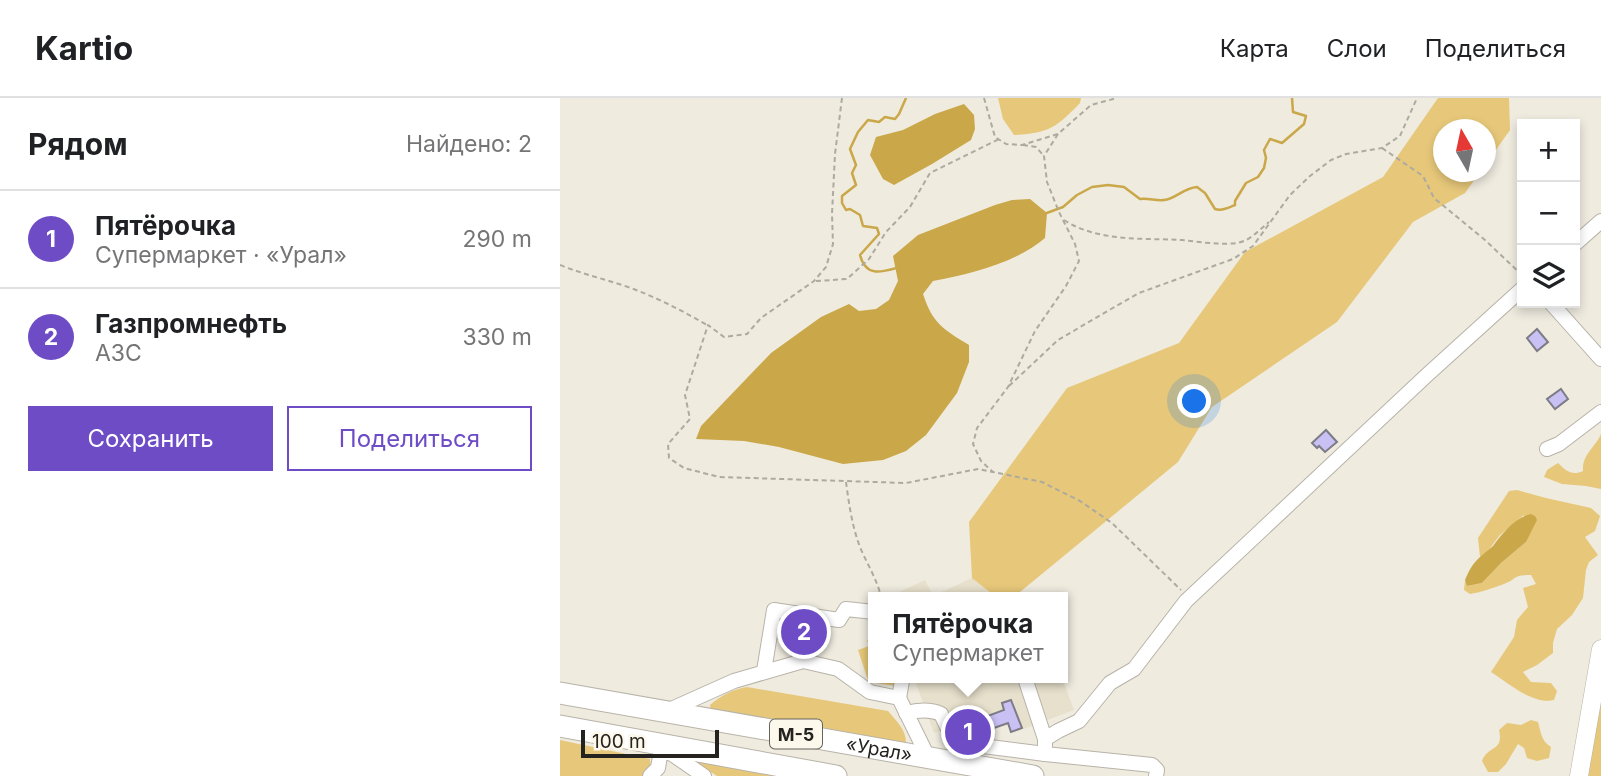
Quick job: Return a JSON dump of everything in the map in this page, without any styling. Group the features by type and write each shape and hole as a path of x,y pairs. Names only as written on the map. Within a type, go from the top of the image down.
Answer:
{"highway":[{"name":"«Урал»","path":"560,693 1033,776"},
{"name":"«Урал»","path":"560,726 662,747 836,776"}],"main road":[{"path":"1579,776 1601,649"}],"street":[{"path":"1580,240 1601,221"},
{"path":"1045,746 1058,731 1079,721 1110,683 1134,669 1189,598 1517,294"},
{"path":"1555,308 1601,359"},
{"path":"1547,449 1559,444 1601,412"},
{"path":"764,671 774,610 839,620 846,609 868,611"},
{"path":"665,711 734,681 803,661 838,669 870,692 899,698"},
{"path":"902,683 899,698 928,757"},
{"path":"1026,683 1045,746"},
{"path":"906,713 918,710 941,714 952,737 960,743 1045,746 1152,765 1157,769 1156,776"},
{"path":"650,776 658,768 662,747 705,776"}],"path":[{"path":"560,265 665,302 708,325 724,337 747,334 761,318 814,281 826,267 833,244 833,190 842,98"},
{"path":"984,98 995,136 1006,144 1036,147 1044,156 1047,182 1075,244 1079,261 1066,286 1035,331 1007,387 977,428 973,444 981,461 993,472"},
{"path":"1044,156 1058,134 1091,105 1117,98"},
{"path":"1007,387 1058,340 1139,293 1233,259 1253,246 1290,195 1331,160 1346,154 1382,148 1399,135 1417,98"},
{"path":"1022,145 1058,134"},
{"path":"814,281 847,279 868,260 930,173 999,139"},
{"path":"1382,148 1423,176 1434,198 1517,270"},
{"path":"1062,218 1077,228 1109,236 1223,243 1239,243 1250,238 1272,220"},
{"path":"708,325 685,395 690,419 667,444 669,458 684,468 719,477 906,483 978,468 1042,482 1080,501 1112,523 1189,598"},
{"path":"845,481 858,538 880,592"}],"shaded area":[{"path":"998,98 1081,98 1072,111 1051,128 1036,133 1014,135 1003,119"},
{"path":"1438,98 1509,98 1510,130 1496,150 1496,119 1433,119 1433,182 1473,182 1465,193 1413,222 1337,322 1212,407 1178,462 1020,592 990,592 972,578 969,522 1067,388 1179,343 1245,252 1383,177"},
{"path":"964,104 974,115 975,129 971,140 894,185 883,179 870,155 876,137 903,130 935,114"},
{"path":"1030,199 1047,213 1045,238 1007,261 933,281 923,294 940,325 969,345 969,362 957,393 926,435 906,451 883,460 843,464 744,441 696,439 701,426 771,353 821,317 849,304 859,311 876,309 889,300 898,281 893,256 918,235 995,205"},
{"path":"1601,434 1601,489 1562,484 1544,477 1547,470 1558,463 1569,472 1583,471 1587,456"},
{"path":"1517,490 1591,508 1600,516 1595,531 1585,537 1598,555 1589,562 1586,570 1583,598 1572,615 1557,629 1553,653 1523,672 1531,682 1551,683 1557,691 1554,700 1546,701 1529,696 1491,672 1514,637 1517,620 1528,607 1523,588 1536,584 1531,575 1470,594 1464,590 1465,580 1467,586 1482,583 1526,542 1524,515 1500,535 1480,557 1478,538 1509,491"},
{"path":"1531,514 1537,520 1526,542 1482,583 1467,586 1465,580 1475,562 1514,522"},
{"path":"972,578 990,592 942,592"},
{"path":"925,580 931,592 899,592"},
{"path":"868,646 868,680 858,650"},
{"path":"916,683 1064,683 1074,710 1018,731 1015,722 973,737 966,721 934,733"},
{"path":"747,687 888,711 903,731 906,745 711,713 710,705 718,699"},
{"path":"1601,700 1601,776 1586,776"},
{"path":"1531,720 1538,722 1543,739 1551,747 1549,758 1537,761 1527,758 1524,748 1518,744 1498,772 1488,772 1482,761 1499,742 1499,730 1507,723 1521,725"},
{"path":"560,740 650,759 651,768 646,776 560,776"},
{"path":"691,759 795,776 717,776"}],"building":[{"path":"1537,329 1548,342 1537,351 1527,338"},
{"path":"1561,389 1568,399 1555,409 1547,399"},
{"path":"1326,430 1337,442 1325,452 1312,443"},
{"path":"782,621 820,627 816,654 804,652 806,643 779,639"},
{"path":"1011,700 1022,728 1011,732 1008,723 974,735 964,734 961,726 1004,710 1002,703"}],"waterway":[{"path":"900,267 881,271 866,267 860,255 879,234 877,228 863,226 860,215 850,209 846,210 842,196 856,185 852,173 856,165 850,149 858,132 868,120 879,122 885,117 895,119 906,98"},
{"path":"1044,214 1063,207 1092,187 1108,185 1124,187 1140,199 1161,200 1197,187 1205,193 1215,209 1235,205 1246,183 1258,177 1264,168 1264,150 1270,139 1282,143 1304,124 1306,116 1293,112 1292,98"}],"place":[{"name":"Газпромнефть","path":"804,632"},
{"name":"Пятёрочка","path":"968,732"}]}
